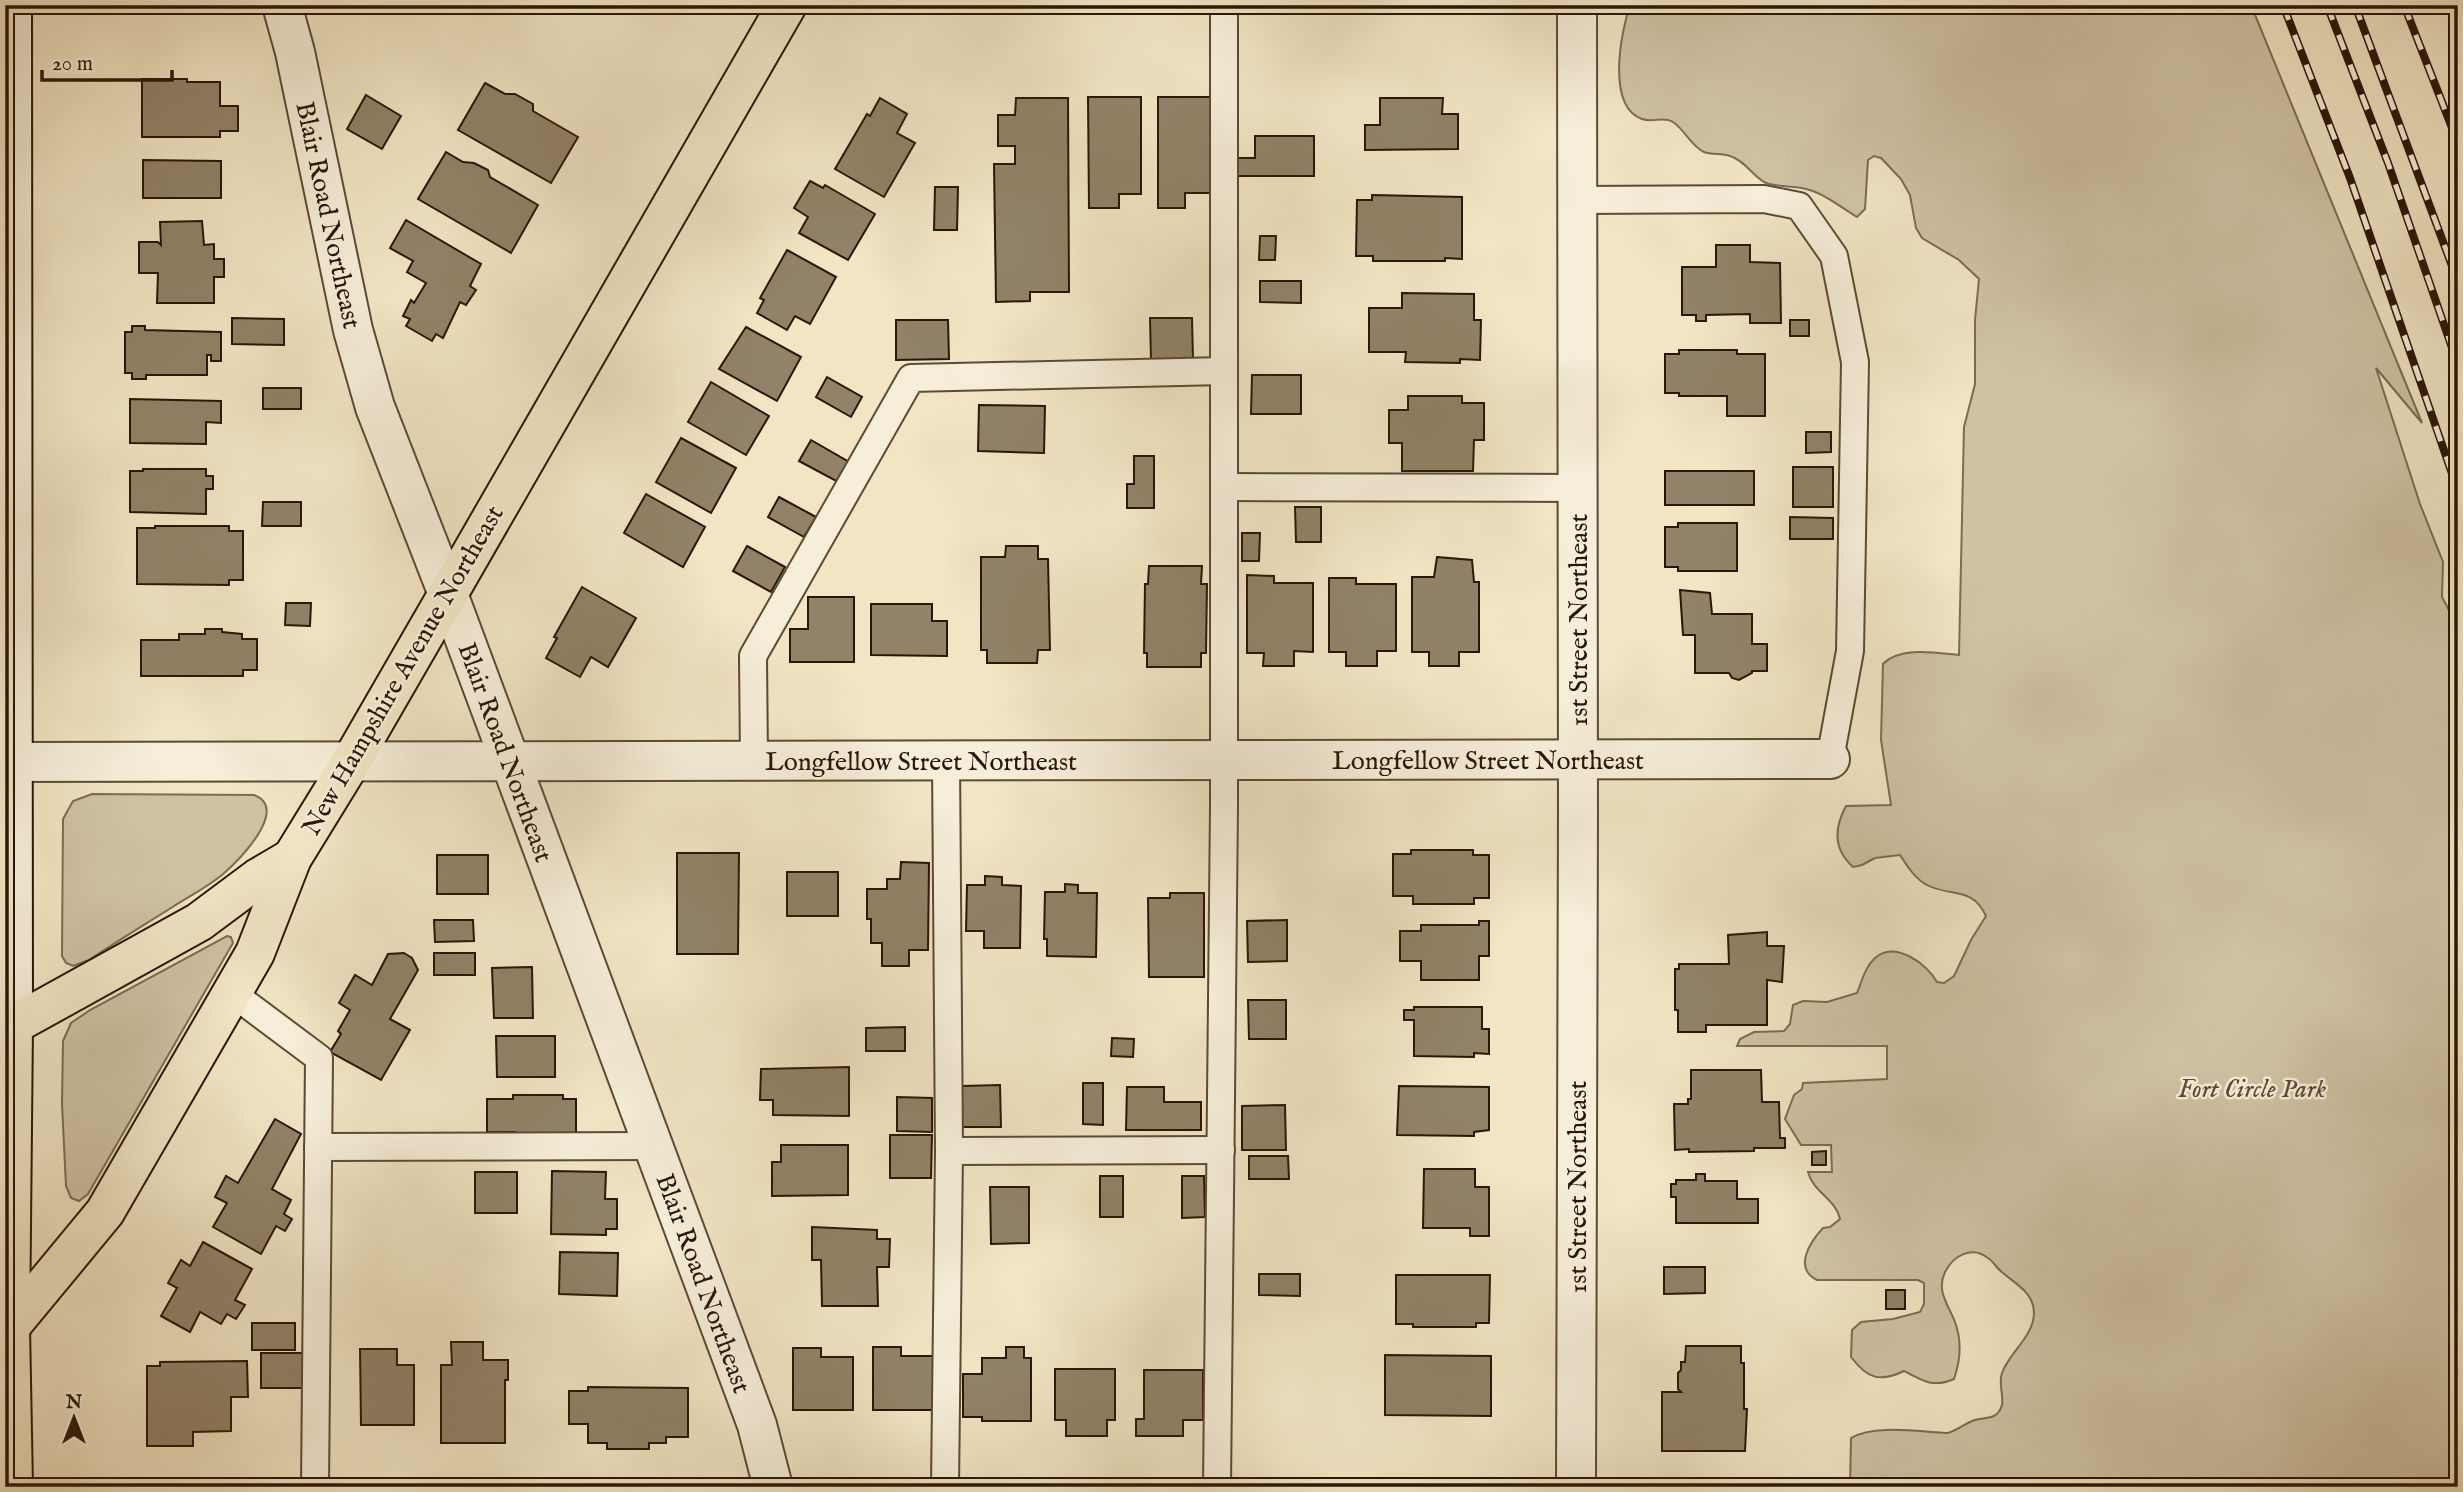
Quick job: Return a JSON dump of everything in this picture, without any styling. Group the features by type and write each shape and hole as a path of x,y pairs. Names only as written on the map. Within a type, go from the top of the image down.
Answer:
{"main road":[{"name":"New Hampshire Avenue Northeast","path":"8,1330 105,1212 256,953 292,858 351,762 787,5"},
{"path":"13,1487 8,1330 13,1025 199,922 292,858"}],"street":[{"path":"12,5 9,762 13,1025"},
{"name":"Blair Road Northeast","path":"282,5 295,52 353,330 375,407 448,594 757,1425 773,1487"},
{"name":"1st Street Northeast","path":"1576,1487 1577,5"},
{"name":"Longfellow Street Northeast","path":"9,762 1830,759"}],"lane":[{"path":"1217,1487 1224,760 1224,5"},
{"path":"1577,200 1764,199 1799,206 1834,256 1854,362 1850,651 1830,759"},
{"path":"754,761 753,656 911,378 1224,371"},
{"path":"1224,487 1578,488"},
{"path":"945,1487 949,1151 946,761"},
{"path":"232,993 319,1058 315,1487"},
{"path":"318,1147 653,1146"},
{"path":"949,1151 1221,1150"}],"green space":[{"name":"Fort Circle Park","path":"1630,5 1774,5 1790,10 1809,5 2251,5 2422,423 2376,368 2420,504 2443,562 2442,597 2458,627 2458,1482 2021,1482 2001,1487 1850,1487 1851,1438 1885,1430 1948,1433 1972,1421 1997,1414 2002,1405 2002,1373 2026,1337 2034,1313 2031,1300 2019,1286 1982,1254 1969,1252 1948,1266 1942,1285 1960,1343 1954,1379 1934,1383 1904,1371 1880,1377 1863,1370 1851,1357 1852,1330 1861,1322 1893,1319 1920,1312 1924,1304 1924,1283 1918,1280 1817,1280 1810,1275 1805,1262 1809,1247 1823,1228 1830,1227 1840,1219 1834,1206 1815,1185 1808,1172 1832,1172 1831,1145 1801,1145 1785,1119 1794,1095 1802,1089 1803,1083 1887,1079 1887,1046 1737,1046 1740,1039 1754,1032 1784,1031 1790,1024 1793,1005 1803,1001 1827,1002 1857,993 1869,966 1883,953 1910,956 1926,968 1937,982 1944,983 1954,976 1986,916 1980,906 1967,896 1925,884 1914,875 1900,855 1875,858 1853,867 1842,853 1838,838 1839,822 1846,806 1891,805 1881,740 1883,664 1890,658 1909,653 1959,655 1964,427 1975,384 1975,320 1979,279 1959,260 1922,238 1916,228 1910,195 1901,179 1881,158 1874,156 1868,160 1865,209 1857,217 1813,191 1769,184 1735,158 1704,152 1669,120 1646,120 1631,111 1624,100 1619,67 1623,32"},
{"path":"92,794 254,795 264,802 267,812 258,835 222,875 89,960 73,966 66,963 62,956 63,819 73,801"},
{"path":"227,936 231,937 233,943 88,1194 79,1201 71,1198 66,1186 62,1104 63,1041 71,1023"}],"building":[{"path":"142,79 220,82 220,106 238,106 238,131 220,131 220,137 142,137"},
{"path":"485,83 533,104 533,111 578,137 551,183 458,130"},
{"path":"366,95 401,116 382,149 347,129"},
{"path":"1088,97 1141,97 1141,194 1119,194 1119,208 1089,208"},
{"path":"1158,97 1211,97 1210,193 1185,193 1185,208 1158,208"},
{"path":"880,98 907,114 897,133 915,143 884,197 835,169 867,114 870,116"},
{"path":"1016,98 1068,98 1069,292 1030,292 1030,301 996,302 994,164 1015,164 1015,146 998,146 998,115 1015,115"},
{"path":"1380,98 1443,98 1442,114 1458,114 1458,149 1365,150 1365,125 1380,125"},
{"path":"1255,136 1314,136 1314,176 1238,176 1238,158 1255,158"},
{"path":"446,152 463,162 474,163 488,170 490,177 538,205 511,253 418,199"},
{"path":"143,160 221,161 221,198 143,198"},
{"path":"810,181 823,188 825,185 875,214 848,260 799,233 808,217 794,208"},
{"path":"935,187 958,187 957,230 934,230"},
{"path":"1372,195 1462,197 1462,259 1373,261 1373,256 1356,256 1357,200 1372,200"},
{"path":"406,220 481,264 470,286 476,290 466,305 460,302 443,338 436,334 432,341 406,326 410,319 403,316 411,300 414,303 426,283 407,272 413,261 390,248"},
{"path":"202,221 204,245 214,244 214,259 224,259 224,277 214,277 214,303 157,303 158,273 139,273 139,242 158,242 161,245 160,222"},
{"path":"1260,236 1276,236 1275,260 1259,260"},
{"path":"1716,245 1750,245 1750,262 1780,263 1781,323 1750,323 1750,314 1706,315 1706,321 1696,321 1696,315 1682,315 1682,267 1716,267"},
{"path":"787,250 836,277 810,324 795,316 787,330 757,313 764,300 760,298"},
{"path":"1260,281 1301,281 1301,303 1260,302"},
{"path":"1402,293 1474,294 1474,320 1481,320 1480,360 1460,359 1460,363 1405,362 1406,352 1369,352 1369,308 1402,308"},
{"path":"232,318 284,319 284,345 232,344"},
{"path":"1150,318 1192,318 1193,360 1151,361"},
{"path":"896,320 948,320 949,359 896,360"},
{"path":"1790,320 1809,320 1809,336 1790,336"},
{"path":"132,326 145,326 145,330 221,332 221,361 211,361 211,355 207,355 207,375 146,375 146,379 132,379 132,373 125,373 125,332 132,332"},
{"path":"746,327 801,357 777,401 719,369"},
{"path":"1679,350 1737,350 1737,354 1765,354 1765,416 1727,416 1727,396 1679,396 1679,393 1665,393 1665,354 1679,354"},
{"path":"1252,375 1301,375 1301,414 1251,414"},
{"path":"827,377 862,397 851,417 816,397"},
{"path":"711,382 769,416 746,455 688,422"},
{"path":"263,388 301,388 301,409 263,409"},
{"path":"1408,396 1462,396 1462,403 1484,403 1484,440 1474,440 1473,471 1402,471 1402,443 1389,443 1389,410 1408,410"},
{"path":"130,399 221,401 221,423 206,422 206,444 130,443"},
{"path":"979,405 1045,406 1044,453 978,451"},
{"path":"1806,432 1831,432 1831,452 1806,453"},
{"path":"681,438 736,468 711,513 656,482"},
{"path":"811,440 849,462 838,482 799,461"},
{"path":"1134,456 1154,456 1154,508 1127,508 1127,484 1134,484"},
{"path":"1793,467 1833,467 1833,507 1793,507"},
{"path":"206,469 206,476 213,476 213,489 206,489 206,514 130,512 130,471"},
{"path":"1665,471 1754,471 1754,505 1665,505"},
{"path":"646,494 705,527 683,567 624,533"},
{"path":"779,497 816,517 804,537 768,517"},
{"path":"263,502 301,502 301,526 262,526"},
{"path":"1295,507 1321,507 1321,542 1296,542"},
{"path":"1790,517 1833,518 1833,539 1790,539"},
{"path":"1678,523 1737,523 1737,571 1678,571 1678,567 1665,567 1665,527 1678,527"},
{"path":"229,526 229,531 243,531 243,580 229,580 229,585 137,584 137,528"},
{"path":"1242,533 1260,533 1259,561 1242,561"},
{"path":"747,546 785,567 771,592 733,571"},
{"path":"1006,546 1038,546 1038,559 1048,559 1050,650 1038,650 1037,663 987,663 987,650 981,650 981,557 1005,557"},
{"path":"1437,557 1472,560 1474,582 1479,582 1479,652 1459,652 1459,666 1429,666 1429,652 1412,652 1412,577 1434,577"},
{"path":"1149,566 1202,566 1201,584 1207,584 1206,653 1201,653 1201,667 1147,667 1147,653 1144,653 1145,584 1148,584"},
{"path":"1247,575 1274,576 1274,583 1313,583 1313,652 1294,651 1294,666 1263,666 1264,653 1247,653"},
{"path":"1329,578 1356,578 1356,584 1396,584 1396,651 1377,651 1377,666 1346,666 1346,652 1329,652"},
{"path":"582,587 636,618 608,667 591,657 580,677 546,658 557,638 554,637"},
{"path":"1680,590 1710,593 1712,614 1752,614 1752,644 1767,644 1767,671 1752,671 1739,680 1732,678 1729,673 1695,673 1695,635 1683,635"},
{"path":"808,597 854,597 854,662 790,662 790,629 808,629"},
{"path":"286,603 311,603 310,626 285,625"},
{"path":"871,604 932,604 932,621 947,621 947,656 871,655"},
{"path":"205,629 222,629 222,632 242,634 242,639 257,639 257,670 243,670 243,676 141,676 141,640 179,640 179,634 205,634"},
{"path":"1411,850 1473,850 1473,855 1489,855 1489,898 1474,898 1474,904 1413,904 1413,896 1393,896 1393,854 1411,854"},
{"path":"677,853 739,853 738,954 677,954"},
{"path":"437,855 488,855 488,894 437,894"},
{"path":"901,862 929,863 928,950 909,950 909,966 882,966 882,943 871,943 871,919 867,919 867,889 887,889 887,879 900,879"},
{"path":"787,872 838,872 838,916 787,916"},
{"path":"985,876 1002,877 1002,885 1021,886 1020,948 984,948 984,931 966,931 967,885 985,885"},
{"path":"1065,884 1078,885 1078,893 1097,893 1096,957 1047,956 1047,939 1044,939 1045,892 1065,892"},
{"path":"1170,893 1204,893 1204,977 1149,977 1148,898 1170,898"},
{"path":"434,920 473,920 474,941 435,942"},
{"path":"1287,920 1287,961 1248,962 1247,921"},
{"path":"1479,921 1489,921 1489,956 1479,956 1479,980 1421,980 1421,961 1400,961 1400,931 1421,931 1421,925 1479,925"},
{"path":"1767,932 1767,946 1784,946 1782,982 1767,980 1767,1025 1706,1025 1706,1032 1678,1032 1675,969 1679,969 1679,964 1729,964 1728,935"},
{"path":"404,953 412,958 418,970 390,1019 410,1030 381,1080 330,1052 341,1034 338,1031 350,1010 339,1003 355,975 372,985 388,954"},
{"path":"434,953 475,953 475,975 434,975"},
{"path":"532,967 533,1018 494,1018 492,968"},
{"path":"1248,1000 1286,1000 1286,1039 1249,1039"},
{"path":"1414,1007 1482,1007 1482,1029 1489,1029 1489,1054 1474,1053 1474,1057 1414,1056 1414,1020 1404,1020 1404,1010 1414,1010"},
{"path":"905,1027 905,1051 866,1051 866,1028"},
{"path":"496,1036 555,1036 555,1077 497,1077"},
{"path":"1112,1038 1134,1039 1133,1057 1111,1056"},
{"path":"849,1067 849,1116 773,1115 773,1100 760,1100 761,1069"},
{"path":"1691,1070 1761,1070 1762,1102 1779,1102 1780,1138 1785,1138 1785,1148 1754,1148 1754,1151 1675,1150 1674,1104 1688,1104 1688,1099 1691,1099"},
{"path":"1083,1083 1103,1083 1103,1125 1083,1124"},
{"path":"1000,1085 1001,1127 962,1127 962,1086"},
{"path":"1399,1086 1489,1087 1489,1130 1474,1132 1474,1136 1397,1135"},
{"path":"1127,1087 1164,1087 1164,1102 1201,1102 1201,1130 1126,1130"},
{"path":"513,1095 563,1095 563,1099 576,1099 576,1133 515,1136 515,1132 487,1132 487,1099 513,1099"},
{"path":"897,1097 932,1098 932,1132 897,1131"},
{"path":"1285,1105 1286,1150 1242,1150 1242,1106"},
{"path":"275,1119 301,1134 272,1189 291,1200 284,1214 292,1219 285,1231 276,1226 261,1254 213,1227 227,1203 215,1197 226,1176 238,1183"},
{"path":"890,1135 932,1135 931,1178 890,1178"},
{"path":"781,1145 848,1145 848,1195 772,1196 772,1162 781,1162"},
{"path":"1826,1151 1826,1165 1812,1165 1812,1152"},
{"path":"1249,1156 1288,1156 1289,1179 1249,1179"},
{"path":"1424,1169 1475,1169 1475,1187 1489,1187 1489,1236 1470,1236 1470,1228 1423,1228"},
{"path":"552,1171 606,1172 605,1199 617,1199 617,1229 606,1229 606,1235 551,1234"},
{"path":"475,1172 517,1172 517,1213 475,1213"},
{"path":"1696,1174 1705,1174 1705,1181 1737,1181 1737,1199 1758,1199 1758,1223 1676,1223 1676,1197 1671,1197 1671,1184 1676,1184 1676,1180 1696,1180"},
{"path":"1100,1176 1123,1176 1123,1217 1100,1217"},
{"path":"1182,1176 1204,1176 1205,1217 1182,1218"},
{"path":"990,1187 1029,1187 1029,1243 991,1244"},
{"path":"812,1227 877,1230 877,1239 890,1239 889,1267 877,1267 878,1306 822,1306 821,1260 812,1260"},
{"path":"203,1242 252,1269 235,1300 245,1305 236,1319 227,1314 221,1324 200,1312 190,1332 161,1316 177,1288 168,1283 181,1260 190,1266"},
{"path":"560,1252 618,1253 617,1296 559,1294"},
{"path":"1664,1267 1705,1267 1705,1293 1664,1294"},
{"path":"1259,1274 1300,1274 1300,1296 1259,1295"},
{"path":"1396,1275 1490,1275 1489,1323 1476,1323 1476,1327 1413,1327 1413,1324 1396,1324"},
{"path":"1886,1290 1905,1290 1905,1309 1886,1309"},
{"path":"252,1323 295,1323 295,1350 252,1350"},
{"path":"451,1342 483,1342 483,1360 508,1360 508,1380 505,1380 505,1443 441,1443 441,1365 452,1365"},
{"path":"1686,1346 1741,1346 1741,1363 1744,1363 1744,1409 1747,1409 1745,1451 1662,1451 1662,1392 1681,1392 1678,1389 1678,1373 1681,1370 1681,1362 1685,1362"},
{"path":"873,1347 901,1347 901,1356 934,1356 934,1410 873,1410"},
{"path":"1006,1347 1024,1347 1024,1358 1031,1358 1031,1421 982,1421 982,1417 963,1417 963,1374 982,1374 982,1358 1006,1358"},
{"path":"793,1348 821,1348 821,1357 853,1357 853,1410 793,1410"},
{"path":"360,1349 397,1349 397,1365 414,1365 414,1425 361,1425"},
{"path":"261,1353 304,1353 304,1388 261,1388"},
{"path":"1385,1355 1491,1356 1491,1416 1385,1415"},
{"path":"247,1361 248,1397 231,1397 231,1431 193,1432 193,1446 147,1446 147,1366 160,1366 160,1362"},
{"path":"1055,1369 1115,1369 1115,1420 1107,1420 1107,1436 1066,1436 1066,1420 1055,1420"},
{"path":"1144,1370 1203,1370 1203,1420 1183,1420 1183,1436 1136,1436 1136,1419 1144,1419"},
{"path":"588,1387 688,1388 688,1437 666,1437 666,1443 649,1443 649,1449 607,1449 607,1443 588,1443 588,1424 569,1424 569,1391 588,1391"}],"railway":[{"path":"2283,5 2350,178 2458,491"},
{"path":"2327,5 2388,163 2458,365"},
{"path":"2355,5 2458,282"},
{"path":"2404,5 2458,143"}]}
